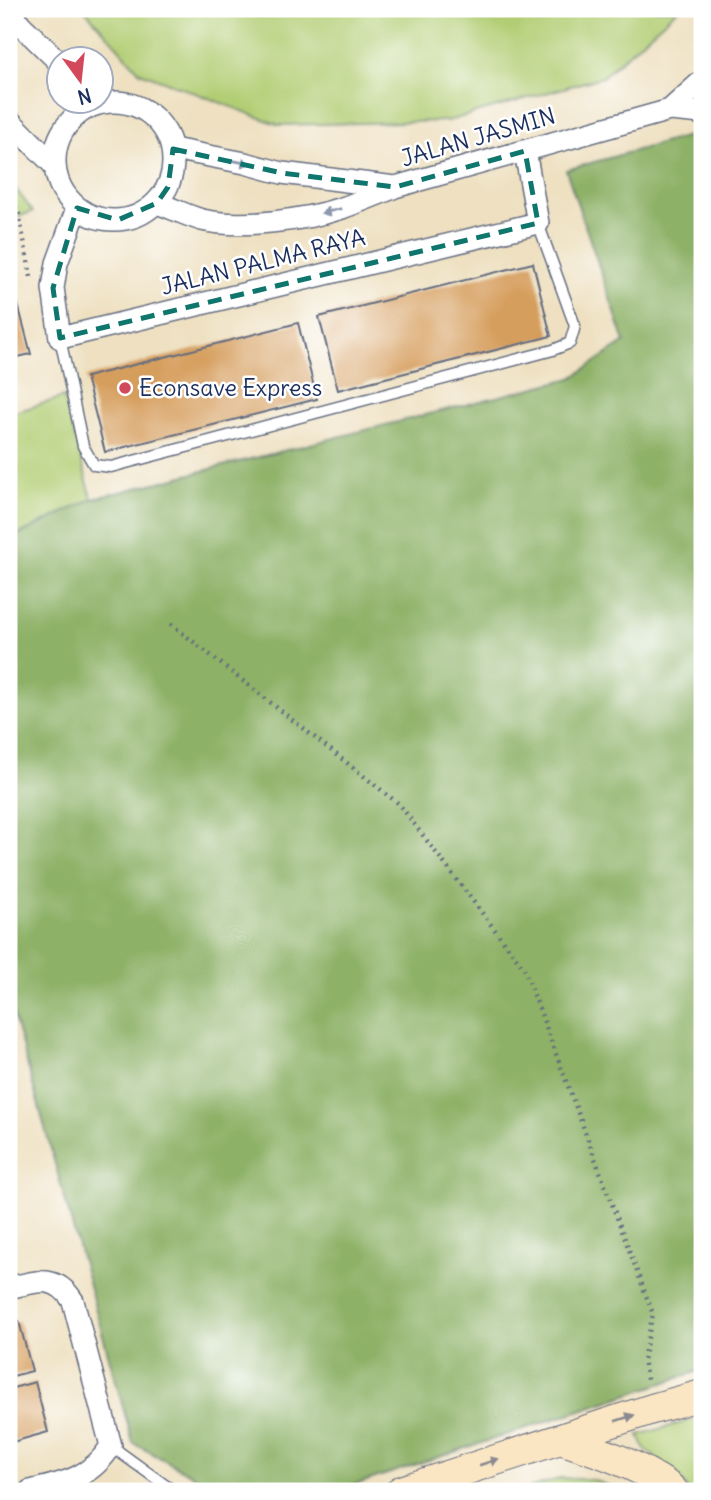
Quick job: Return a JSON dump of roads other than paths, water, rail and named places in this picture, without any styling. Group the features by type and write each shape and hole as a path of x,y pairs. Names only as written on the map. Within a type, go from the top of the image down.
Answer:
{"main road":[{"path":"401,1491 702,1395"},
{"path":"560,1439 617,1459 659,1480 673,1491"}],"street":[{"path":"10,9 20,24 46,49"},
{"name":"JALAN JASMIN","path":"670,110 702,81"},
{"path":"76,116 67,125 58,142 55,166 62,190 78,208 96,218 118,220 139,215 157,203 168,187 174,168 173,149 158,121 146,111 131,104 116,102"},
{"name":"JALAN JASMIN","path":"173,149 282,173 395,187 670,110 702,113"},
{"path":"9,120 55,166"},
{"path":"525,151 538,223"},
{"path":"157,203 203,220 255,223 300,218 341,208 395,187"},
{"path":"60,338 53,288 57,263 78,208"},
{"name":"JALAN PALMA RAYA","path":"60,338 538,223"},
{"path":"18,1286 57,1283 74,1301 111,1446 104,1457 78,1478 30,1491"}],"lane":[{"path":"60,338 83,446 94,465 111,467 553,351 570,343 575,326 538,223"},
{"path":"111,1446 172,1490"}],"place":[{"name":"Econsave Express","path":"125,388"}]}
